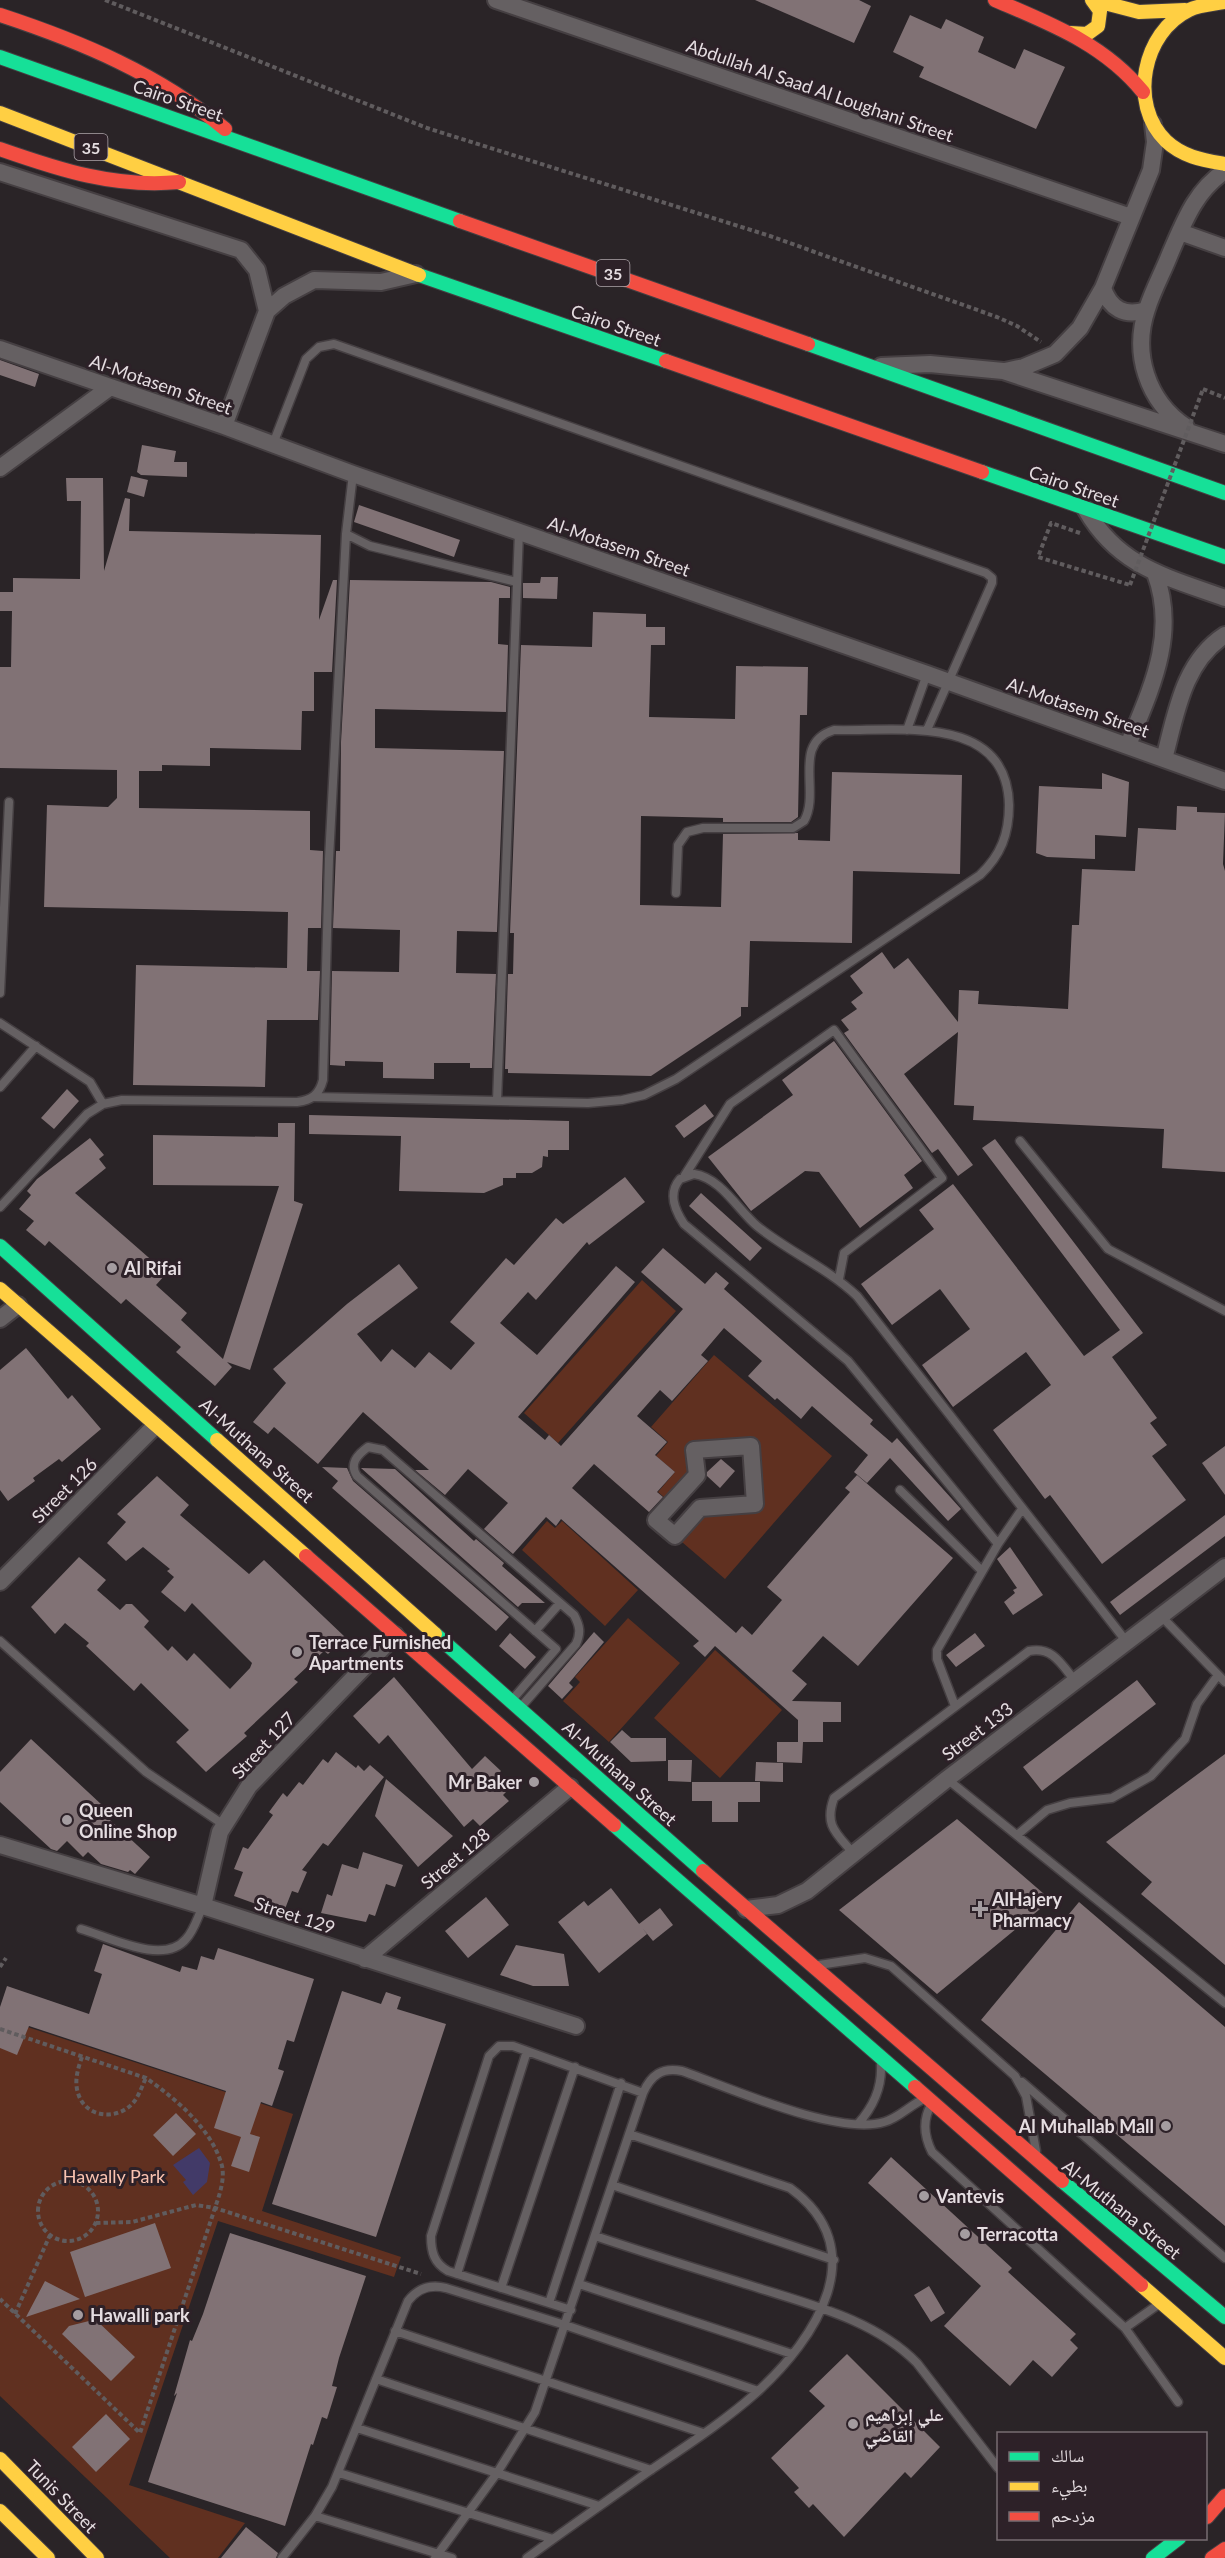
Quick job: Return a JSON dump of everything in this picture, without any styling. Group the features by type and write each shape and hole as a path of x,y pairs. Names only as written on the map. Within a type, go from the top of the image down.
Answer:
{"street":[{"name":"Abdullah Al Saad Al Loughani Street","path":"496,0 1131,217"},
{"path":"995,0 1070,33 1107,53 1131,75 1143,92 1153,123 1155,142 1151,170 1102,288 1074,337 1055,354 1024,367 1003,371"},
{"path":"1070,33 1086,34 1098,26 1100,11 1092,0"},
{"path":"1092,0 1136,13 1188,10"},
{"path":"1143,92 1146,59 1162,30 1188,10 1208,2 1225,2"},
{"path":"0,15 89,47 156,78 189,99 237,140"},
{"name":"Cairo Street","path":"0,57 1225,493"},
{"name":"Cairo Street","path":"0,113 417,274 1225,557"},
{"path":"1153,123 1163,136 1189,156 1205,162 1225,164"},
{"path":"0,149 108,183 150,187 183,182"},
{"path":"1199,435 1163,408 1148,382 1143,352 1146,310 1180,232 1202,190 1225,171"},
{"path":"0,172 241,250 257,270 267,311"},
{"path":"1180,232 1225,248"},
{"path":"224,426 267,311 292,289 314,280 381,282 417,274"},
{"path":"1102,288 1111,304 1119,310 1128,313 1146,310"},
{"name":"Al-Motasem Street","path":"0,349 224,426 353,474 927,674 1225,781"},
{"path":"875,367 939,364 1003,371 1225,444"},
{"path":"0,468 109,388"},
{"path":"1086,510 1108,541 1122,554 1155,573 1225,598"},
{"path":"1128,745 1152,686 1164,638 1165,614 1155,573"},
{"path":"1164,759 1182,692 1189,676 1209,648 1225,635"},
{"name":"Al-Muthana Street","path":"0,1246 746,1909 1042,2166 1225,2317"},
{"path":"0,1289 1225,2358"},
{"path":"0,1319 18,1305"},
{"name":"Street 126","path":"0,1582 155,1426"},
{"path":"751,1446 755,1504 700,1508 675,1536 657,1520 697,1475 694,1449 751,1446"},
{"name":"Street 133","path":"746,1909 778,1905 793,1899 946,1779 1225,1567"},
{"name":"Street 127","path":"203,1906 220,1832 249,1786 395,1635"},
{"name":"Street 128","path":"365,1959 570,1787"},
{"name":"Street 129","path":"0,1845 203,1906 576,2026"},
{"name":"Tunis Street","path":"0,2458 97,2558"},
{"path":"1207,2517 1225,2496"},
{"path":"1207,2517 1225,2505"},
{"path":"0,2511 50,2557 65,2554 73,2533"},
{"path":"1153,2558 1176,2540"},
{"path":"1212,2558 1225,2549"}],"lane":[{"path":"273,444 306,360 319,347 334,344 990,575 993,580 927,730"},
{"path":"315,1097 323,1080 330,847 346,534 353,474"},
{"path":"497,1101 519,532"},
{"path":"346,534 370,546 517,582"},
{"path":"907,730 927,674"},
{"path":"0,1207 87,1114 103,1104 143,1100 297,1102 315,1097 595,1103 622,1101 644,1095 705,1061 980,875 1003,846 1009,808 1005,777 994,761 975,743 958,735 927,730 834,730 818,738 810,754 809,809 804,821 793,828 703,828 687,832 678,845 676,893"},
{"path":"0,993 9,802"},
{"path":"0,1023 90,1082 103,1104"},
{"path":"839,1279 844,1252 942,1178 834,1030 730,1104 685,1175 675,1185 673,1193 677,1213 684,1224 848,1361 998,1544"},
{"path":"0,1087 36,1046"},
{"path":"1020,1141 1108,1249 1225,1311"},
{"path":"685,1175 702,1175 709,1179 756,1225 839,1279 857,1296 1126,1641"},
{"path":"368,1447 383,1450 574,1615 579,1625 580,1635 576,1644 516,1704 556,1649 357,1476 353,1466 354,1461 368,1447"},
{"path":"900,1490 982,1571"},
{"path":"955,1706 937,1659 937,1650 998,1544 1022,1509"},
{"path":"535,1631 560,1603"},
{"path":"1160,1615 1225,1682"},
{"path":"0,1641 146,1772 224,1825"},
{"path":"853,1853 832,1828 828,1815 834,1798 1029,1651 1046,1650 1054,1655 1075,1682"},
{"path":"1017,1835 1047,1810 1070,1803 1112,1798 1132,1789 1151,1776 1185,1740 1197,1704 1218,1675"},
{"path":"946,1779 1225,2003"},
{"path":"81,1929 152,1951 165,1952 187,1939 203,1906"},
{"path":"809,1964 824,1965 865,1958 883,1962 1225,2258"},
{"path":"571,2310 457,2274 439,2266 434,2258 431,2236 489,2056 499,2046 506,2044 621,2083 643,2093"},
{"path":"457,2274 527,2051"},
{"path":"858,2124 871,2108 879,2090 881,2060"},
{"path":"501,2288 575,2067"},
{"path":"437,2556 496,2474 525,2428 548,2381 643,2093 653,2076 672,2069 815,2117 858,2124 886,2122 930,2100"},
{"path":"1015,2076 1026,2096 1033,2139 1042,2166"},
{"path":"549,2303 621,2083"},
{"path":"930,2100 925,2132 933,2152 1125,2328 1178,2402"},
{"path":"527,2558 703,2433 758,2391 792,2354 821,2308 833,2277 834,2260 831,2238 822,2218 808,2201 790,2188 629,2134"},
{"path":"612,2185 834,2260"},
{"path":"595,2236 821,2308 875,2329 902,2347 917,2363 997,2465"},
{"path":"579,2284 792,2354"},
{"path":"282,2558 315,2516 339,2473 395,2331 413,2294 428,2286 437,2286 565,2325 758,2391"},
{"path":"1125,2328 1162,2302"},
{"path":"395,2331 703,2433"},
{"path":"376,2379 651,2470"},
{"path":"357,2428 599,2506"},
{"path":"339,2473 553,2539"},
{"path":"315,2516 437,2556 452,2558"},
{"path":"0,2523 18,2529"}],"path":[{"path":"105,0 427,128 770,236 997,317 1017,326 1055,354"},
{"path":"1108,541 1051,523 1038,557 1130,585 1203,389 1225,398"},
{"path":"0,1967 6,1958"},
{"path":"0,2029 146,2078 180,2105 211,2142 223,2168 221,2188 215,2208 140,2433 0,2299"},
{"path":"82,2057 76,2085 78,2096 84,2106 97,2114 111,2115 125,2111 135,2101 146,2078"},
{"path":"62,2181 76,2181 88,2187 98,2204 96,2223 88,2234 76,2240 63,2241 50,2235 41,2224 38,2211 41,2198 49,2187 62,2181"},
{"path":"96,2223 132,2222 196,2205 215,2208 425,2276"},
{"path":"15,2314 50,2235"}],"green space":[{"path":"642,1280 676,1311 558,1443 524,1413"},
{"path":"714,1355 832,1456 725,1579 675,1536 700,1508 755,1504 751,1446 695,1450 697,1475 671,1503 658,1492 675,1472 656,1456 668,1442 651,1427"},
{"path":"547,1521 555,1528 562,1521 638,1590 605,1626 522,1550"},
{"path":"628,1618 680,1663 609,1742 563,1701 580,1682 575,1677"},
{"path":"715,1650 782,1710 720,1778 654,1718"},
{"name":"Hawally Park","path":"0,2018 293,2114 262,2211 401,2257 394,2277 218,2221 129,2485 245,2523 218,2558 170,2558 0,2396"}],"shaded area":[{"path":"199,2148 210,2163 207,2182 193,2195 183,2182 186,2180 173,2165"}],"building":[{"path":"755,0 859,0 871,6 854,43"},
{"path":"910,15 941,29 946,19 984,37 978,52 1015,69 1024,49 1065,67 1036,129 919,77 924,67 893,52"},
{"path":"0,360 39,374 35,387 0,375"},
{"path":"142,445 176,451 174,462 187,462 187,477 141,475 137,472"},
{"path":"131,476 148,480 144,497 127,492"},
{"path":"66,478 103,478 104,571 125,498 130,499 129,531 321,535 319,620 333,580 337,580 332,672 314,672 314,711 302,711 301,750 210,748 210,766 162,765 162,771 139,771 139,808 310,811 310,850 323,851 321,928 308,928 307,971 320,971 318,1020 267,1020 265,1087 133,1085 136,965 287,968 288,912 44,907 47,805 108,807 117,798 117,770 0,768 0,667 11,667 12,611 0,611 0,592 13,592 13,578 80,579 81,501 67,501"},
{"path":"359,505 460,540 454,557 354,522"},
{"path":"541,577 558,577 557,599 523,598 523,583 540,583"},
{"path":"350,580 491,582 510,587 510,598 499,598 498,644 508,645 506,712 375,709 375,748 504,751 497,932 457,931 456,973 496,974 492,1068 470,1068 470,1063 434,1063 434,1079 383,1078 383,1062 345,1061 345,1066 330,1065 332,971 399,972 400,930 333,928 336,851 340,851 341,742"},
{"path":"593,612 646,614 646,627 665,627 665,645 651,645 649,717 735,719 736,666 808,667 807,715 800,715 798,817 791,822 723,822 723,818 641,816 640,905 721,907 723,834 798,833 798,840 830,841 832,772 962,775 960,874 853,871 852,943 750,941 748,1007 741,1007 741,1016 651,1076 508,1073 508,1069 505,1069 508,974 513,974 514,933 510,933 521,645 592,647"},
{"path":"1102,773 1129,782 1126,837 1095,835 1095,859 1047,857 1036,853 1039,786 1102,789"},
{"path":"1177,806 1197,807 1197,812 1225,813 1223,864 1225,871 1225,1172 1162,1168 1164,1129 973,1120 974,1106 954,1105 958,1032 904,1074 973,1165 958,1176 938,1149 932,1153 844,1033 849,1030 841,1020 857,1009 851,1002 863,993 850,976 882,952 894,969 908,958 958,1022 959,990 979,991 978,1004 1068,1009 1072,925 1079,925 1082,869 1135,871 1138,828 1176,830"},
{"path":"834,1041 922,1161 904,1175 913,1188 860,1228 819,1172 805,1171 751,1211 708,1157 793,1095 782,1080"},
{"path":"67,1089 79,1101 54,1129 41,1118"},
{"path":"705,1104 714,1116 684,1138 675,1126"},
{"path":"309,1115 569,1121 569,1150 548,1150 548,1157 543,1156 542,1167 532,1173 516,1173 516,1178 503,1178 503,1185 484,1193 399,1191 401,1136 309,1134"},
{"path":"278,1123 295,1123 294,1201 303,1204 250,1370 227,1362 232,1367 215,1386 176,1352 181,1347 126,1299 121,1304 49,1241 45,1246 26,1230 34,1221 19,1209 31,1195 27,1191 37,1179 90,1138 104,1155 99,1159 106,1168 75,1193 156,1264 165,1275 156,1285 187,1313 181,1320 223,1359 279,1186 153,1185 153,1135 278,1137"},
{"path":"995,1139 1143,1333 1112,1357 1157,1418 1150,1423 1167,1445 1152,1456 1186,1500 1102,1564 1050,1495 1045,1499 993,1430 1051,1385 1026,1352 953,1407 922,1365 970,1329 940,1289 892,1325 861,1284 934,1229 919,1210 953,1184 1084,1356 1120,1330 982,1148"},
{"path":"625,1177 645,1202 589,1245 587,1242 536,1300 528,1292 500,1323 537,1355 616,1266 635,1282 518,1417 545,1440 549,1435 561,1446 683,1309 641,1272 663,1248 705,1284 716,1272 729,1283 724,1289 873,1420 870,1424 892,1443 897,1438 961,1509 948,1521 890,1458 867,1483 854,1472 868,1455 812,1406 801,1419 777,1398 775,1400 748,1376 762,1361 724,1328 701,1355 708,1361 672,1401 660,1390 637,1416 667,1442 655,1455 675,1472 657,1492 663,1497 649,1512 594,1464 572,1488 736,1633 742,1626 752,1635 782,1600 767,1587 850,1492 845,1488 857,1475 953,1558 858,1666 823,1636 792,1671 807,1684 792,1701 841,1702 841,1722 823,1722 823,1742 798,1742 798,1720 715,1646 705,1657 693,1646 699,1641 561,1519 556,1526 546,1517 513,1554 484,1529 508,1503 468,1469 445,1495 415,1470 429,1470 363,1412 318,1464 274,1427 268,1434 253,1422 286,1383 273,1369 347,1304 399,1264 418,1288 357,1334 381,1362 392,1349 415,1368 429,1352 451,1370 475,1343 450,1322 506,1258 514,1265 556,1218 563,1224"},
{"path":"701,1193 762,1248 750,1261 689,1206"},
{"path":"26,1348 68,1399 72,1395 101,1429 62,1462 59,1459 33,1478 35,1481 8,1501 0,1490 0,1370"},
{"path":"1225,1446 1225,1495 1202,1463"},
{"path":"721,1459 735,1471 720,1488 707,1476 707,1472"},
{"path":"322,1467 347,1468 353,1481 509,1617 496,1631 332,1488 338,1481"},
{"path":"361,1468 395,1469 474,1541 476,1539 504,1563 502,1566 545,1603 522,1603 518,1607"},
{"path":"157,1476 189,1505 180,1515 249,1574 264,1560 345,1637 328,1654 324,1651 294,1679 298,1682 244,1733 247,1736 206,1772 176,1742 189,1730 141,1683 134,1691 86,1646 89,1643 65,1623 55,1634 31,1607 79,1557 106,1580 97,1590 120,1610 126,1604 132,1604 149,1621 144,1627 168,1651 172,1646 187,1661 194,1653 230,1689 252,1663 192,1603 185,1612 161,1592 174,1577 167,1571 170,1569 143,1547 126,1561 107,1543 126,1522 117,1514"},
{"path":"1225,1515 1225,1536 1120,1615 1110,1602"},
{"path":"1010,1547 1043,1595 1013,1615 1004,1602 1015,1593 1013,1590 1017,1588 997,1559"},
{"path":"594,1632 604,1642 569,1683 573,1687 562,1699 548,1686"},
{"path":"510,1633 536,1657 525,1669 499,1646"},
{"path":"975,1633 985,1646 956,1667 946,1655"},
{"path":"394,1677 472,1769 485,1756 501,1771 497,1775 503,1782 499,1785 506,1792 503,1795 509,1801 480,1826 473,1819 464,1827 388,1735 379,1744 353,1716"},
{"path":"1137,1680 1156,1704 1042,1791 1023,1767"},
{"path":"622,1730 631,1738 666,1738 666,1761 631,1762 610,1742"},
{"path":"31,1739 102,1805 98,1809 150,1857 135,1874 130,1870 128,1872 101,1864 88,1852 83,1857 67,1841 57,1851 51,1849 0,1802 0,1772"},
{"path":"777,1742 803,1742 802,1763 777,1762"},
{"path":"336,1752 356,1768 358,1765 364,1771 370,1765 384,1777 328,1846 323,1843 302,1870 307,1872 298,1893 292,1891 283,1914 234,1896 243,1872 234,1869 243,1847 248,1849 273,1815 269,1812 283,1793 287,1797 299,1782 303,1785 323,1759 328,1763"},
{"path":"1225,1754 1225,1965 1141,1894 1152,1882 1106,1842"},
{"path":"668,1760 692,1760 691,1782 668,1781"},
{"path":"756,1762 783,1763 783,1782 755,1781"},
{"path":"386,1779 453,1836 418,1867 375,1816"},
{"path":"692,1782 760,1782 760,1802 738,1802 738,1822 712,1822 712,1801 692,1801"},
{"path":"957,1819 1051,1900 937,1994 839,1910"},
{"path":"363,1852 403,1865 395,1887 386,1884 375,1916 369,1914 366,1922 321,1913 327,1894 332,1896 342,1864 358,1869"},
{"path":"611,1888 647,1934 599,1973 558,1922 584,1901 588,1906"},
{"path":"486,1897 509,1925 468,1958 445,1931"},
{"name":"Al Muhallab Mall","path":"1079,1902 1225,2027 1225,2226 981,2020"},
{"path":"660,1908 673,1925 653,1941 639,1924"},
{"path":"103,1944 180,1972 182,1966 197,1970 201,1956 214,1960 218,1948 314,1979 294,2042 287,2040 278,2069 284,2071 272,2106 261,2102 250,2134 260,2137 249,2172 231,2166 241,2137 214,2128 226,2091 29,2026 17,2055 0,2048 0,2007 7,1986 89,2014 102,1974 94,1971"},
{"path":"516,1945 564,1954 569,1986 533,1986 500,1975"},
{"path":"342,1991 381,2004 386,1992 401,1997 397,2009 446,2024 376,2237 272,2204"},
{"path":"176,2113 196,2134 173,2156 153,2135"},
{"path":"891,2157 1012,2268 1008,2272 1076,2334 1070,2340 1078,2348 1052,2377 1033,2360 1010,2386 944,2326 981,2286 868,2183"},
{"path":"155,2223 171,2268 85,2297 70,2252"},
{"path":"230,2233 366,2276 339,2358 332,2386 337,2387 327,2419 322,2417 313,2445 311,2444 285,2526 148,2482 177,2393 174,2396 190,2340 192,2341 203,2314"},
{"path":"45,2281 80,2299 26,2317"},
{"path":"929,2286 945,2313 931,2322 914,2295"},
{"path":"96,2320 135,2357 111,2381 62,2334 69,2326"},
{"name":"علي إبراهيم القاضي","path":"847,2354 940,2447 911,2478 905,2472 844,2537 813,2504 809,2508 794,2492 799,2488 771,2458 825,2406 809,2391"},
{"path":"106,2414 130,2439 96,2472 72,2447"},
{"path":"246,2527 278,2553 276,2558 221,2558"}],"traffic: fast":[{"path":"0,57 460,221"},
{"path":"419,275 666,361"},
{"path":"808,344 1225,493"},
{"path":"982,472 1225,557"},
{"path":"0,1246 217,1440"},
{"path":"435,1634 703,1871"},
{"path":"614,1825 915,2087"},
{"path":"1062,2181 1225,2317"},
{"path":"1153,2558 1176,2540"}],"traffic: slow":[{"path":"1070,33 1087,34 1098,26 1100,11 1092,0"},
{"path":"1093,0 1139,12 1185,10"},
{"path":"1225,2 1193,8 1173,20 1151,51 1144,89 1147,108 1154,126 1166,141 1186,154 1225,164"},
{"path":"0,113 419,275"},
{"path":"0,1289 306,1556"},
{"path":"217,1440 435,1634"},
{"path":"1141,2285 1225,2358"},
{"path":"0,2459 97,2558"},
{"path":"0,2511 48,2558"}],"traffic: jam":[{"path":"995,0 1056,27 1094,48 1128,75 1143,92"},
{"path":"0,15 90,48 146,76 199,109 225,129"},
{"path":"0,149 88,176 132,182 179,182"},
{"path":"460,221 808,344"},
{"path":"666,361 982,472"},
{"path":"306,1556 614,1825"},
{"path":"703,1871 1062,2181"},
{"path":"915,2087 1141,2285"},
{"path":"1207,2517 1225,2496"},
{"path":"1212,2558 1225,2549"}],"place":[{"name":"Al Rifai","path":"112,1268"},
{"name":"Terrace Furnished Apartments","path":"297,1652"},
{"name":"Mr Baker","path":"534,1782"},
{"name":"Queen Online Shop","path":"67,1820"},
{"name":"AlHajery Pharmacy","path":"980,1909"},
{"name":"Al Muhallab Mall","path":"1166,2126"},
{"name":"Vantevis","path":"924,2196"},
{"name":"Terracotta","path":"965,2234"},
{"name":"Hawalli park","path":"78,2315"},
{"name":"علي إبراهيم القاضي","path":"853,2424"}]}
